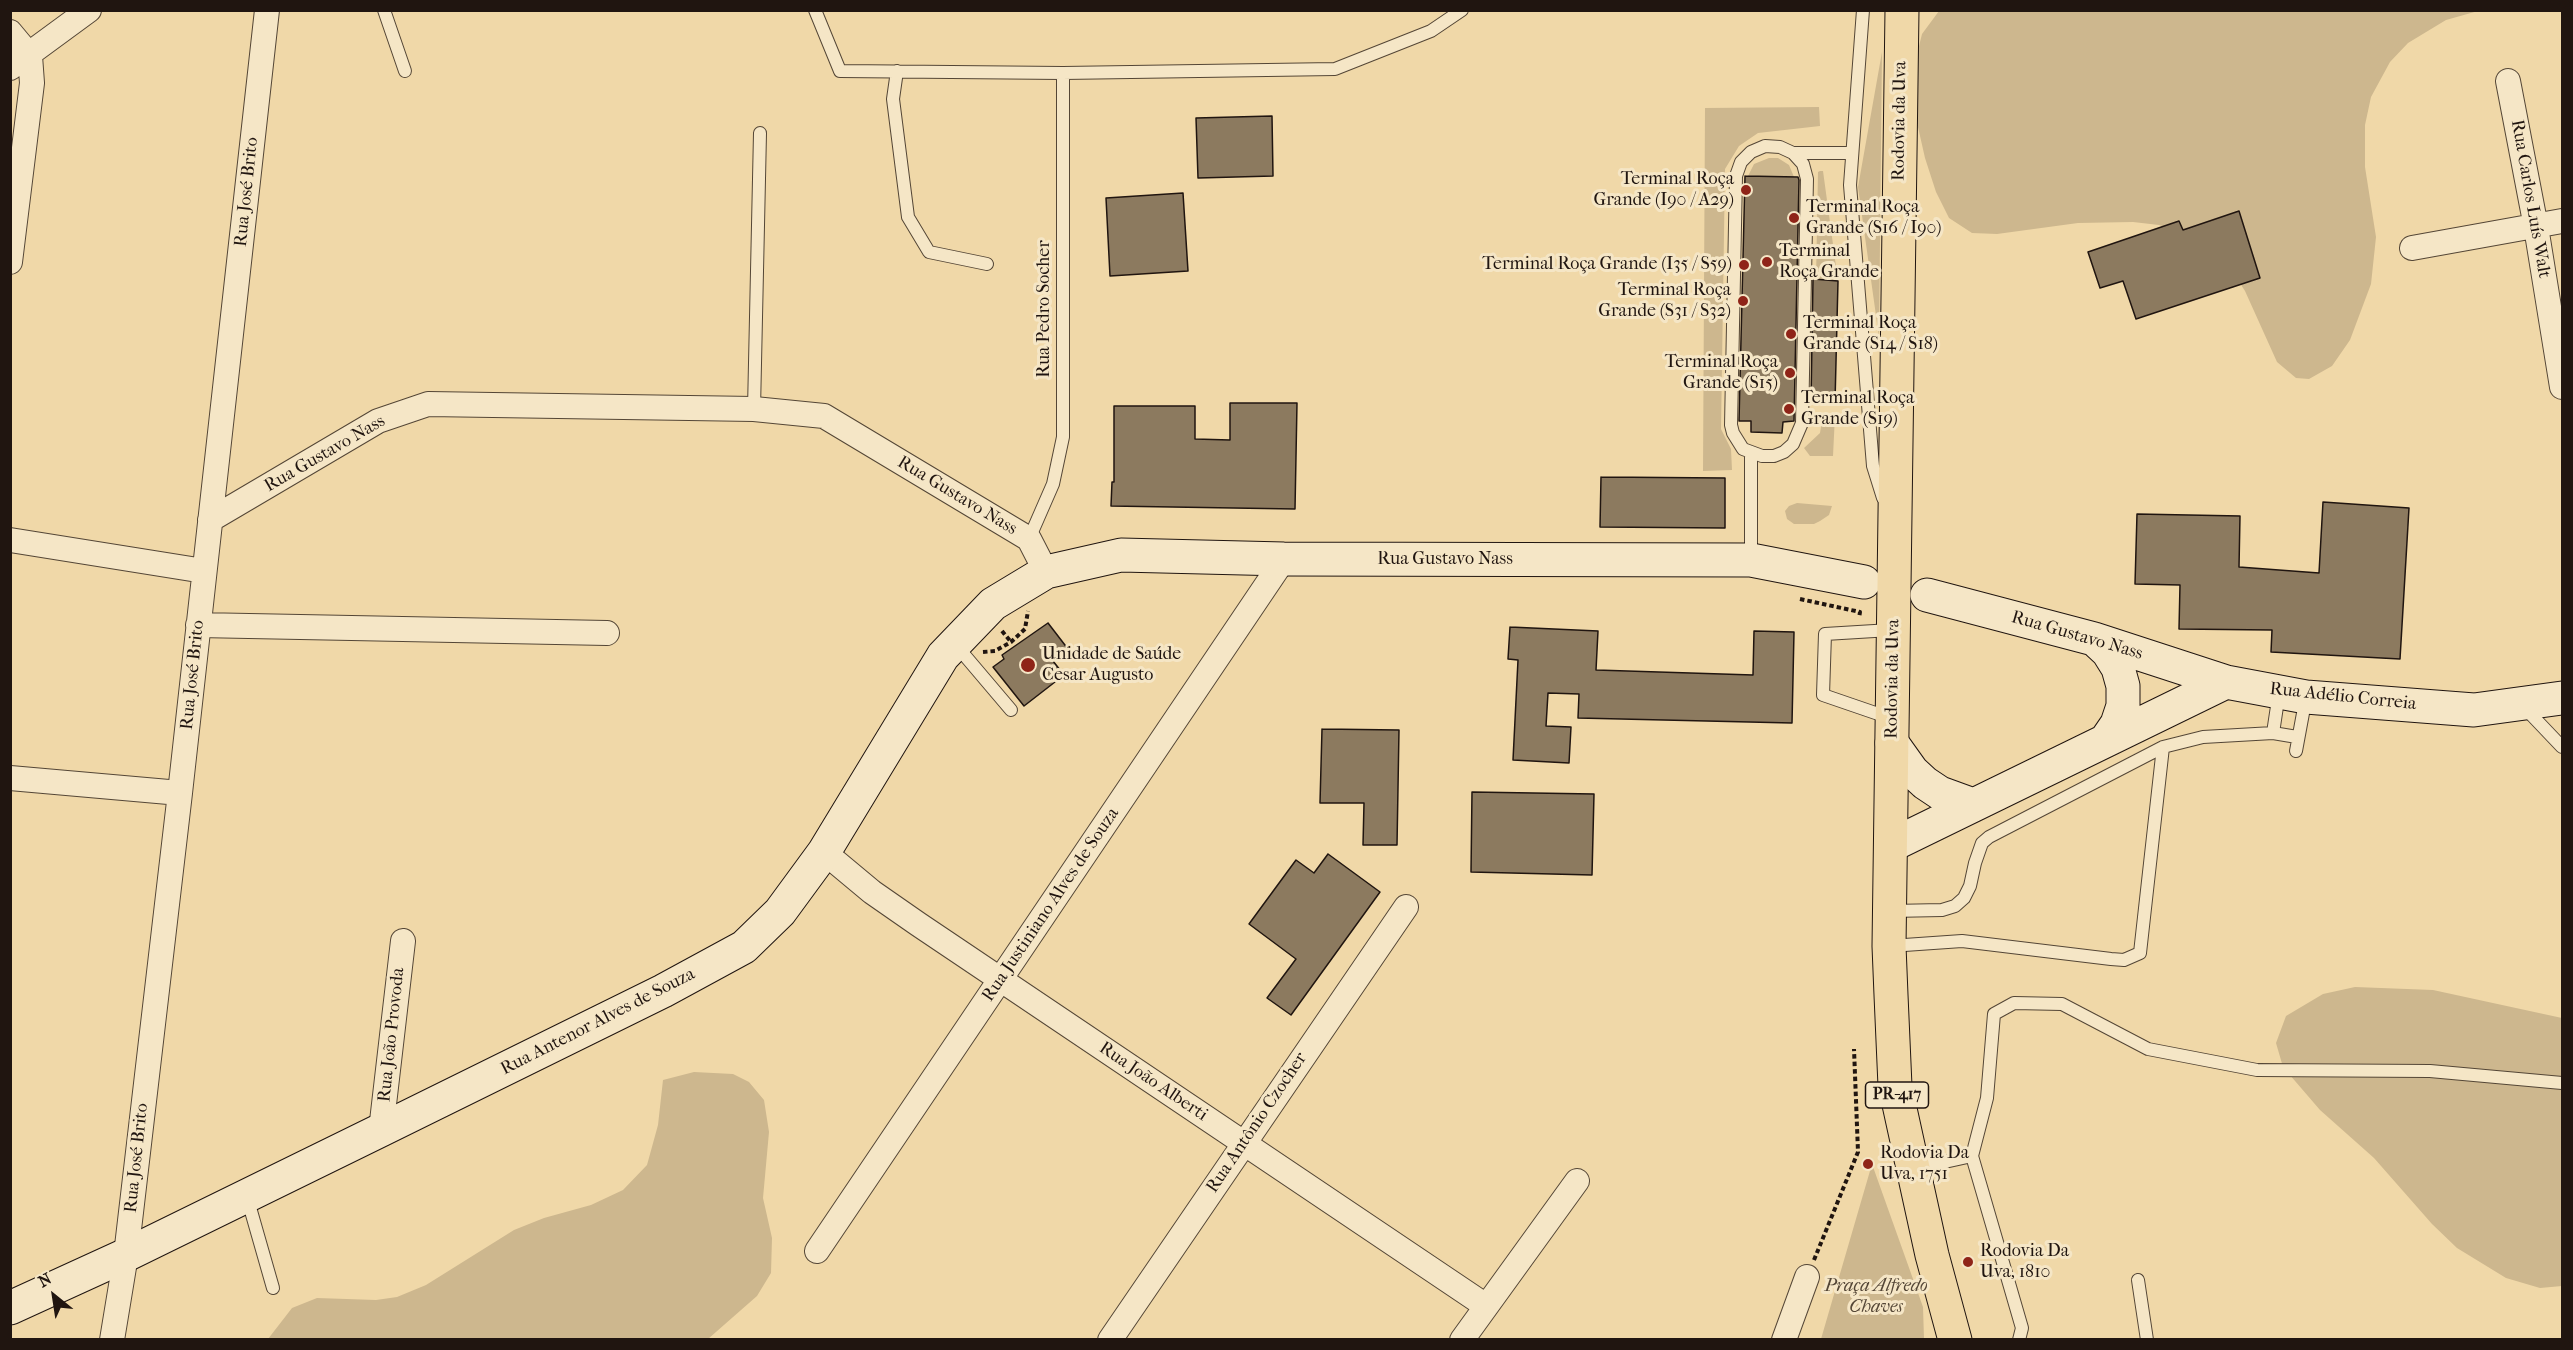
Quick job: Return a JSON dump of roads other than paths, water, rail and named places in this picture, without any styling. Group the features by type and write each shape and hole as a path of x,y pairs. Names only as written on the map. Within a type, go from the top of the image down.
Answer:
{"highway":[{"name":"Rodovia da Uva","path":"1902,10 1889,946 1895,1086 1932,1255 1955,1340"}],"main road":[{"name":"Rua Gustavo Nass","path":"1046,572 1121,555 1284,559 1751,560 1864,582"},
{"name":"Rua Antenor Alves de Souza","path":"10,1308 126,1255 381,1130 663,991 744,947 780,912 824,852 943,656 993,604 1046,572"},
{"name":"Rua Gustavo Nass","path":"1927,595 2094,639 2226,682"},
{"path":"2094,639 2108,652 2118,668 2123,686 2122,706 2117,724 2106,740"},
{"path":"2122,706 2161,661"},
{"path":"2158,732 2161,661"},
{"path":"1892,845 2106,740 2158,732 2226,682"},
{"name":"Rua Adélio Correia","path":"2226,682 2293,695 2474,710 2562,698"},
{"path":"1892,731 1912,771 1925,783 1940,793 1973,805"}],"street":[{"path":"20,62 89,10"},
{"name":"Rua José Brito","path":"112,1340 126,1255 180,793 267,10"},
{"path":"10,32 20,62 32,82 10,262"},
{"name":"Rua Carlos Luís Walt","path":"2508,81 2536,227 2562,387"},
{"path":"2412,248 2562,221"},
{"name":"Rua Gustavo Nass","path":"210,520 378,421 428,404 754,409 824,416 1029,539 1046,572"},
{"path":"10,540 204,571"},
{"name":"Rua Justiniano Alves de Souza","path":"818,1251 1284,559"},
{"path":"198,625 607,633"},
{"path":"10,778 180,793"},
{"name":"Rua João Alberti","path":"824,852 872,892 1242,1144 1486,1306"},
{"name":"Rua Antônio Czocher","path":"1110,1340 1406,907"},
{"name":"Rua João Provoda","path":"381,1130 403,941"},
{"path":"1462,1340 1577,1180"},
{"path":"1784,1340 1808,1277"}],"lane":[{"path":"384,10 405,71"},
{"path":"815,10 840,71 1063,73 1335,69 1431,31 1462,10"},
{"path":"1863,10 1850,185 1873,466 1895,535"},
{"path":"897,71 893,99 908,217 929,252 987,264"},
{"name":"Rua Pedro Socher","path":"1029,539 1053,484 1063,437 1063,73"},
{"path":"754,409 760,133"},
{"path":"1765,146 1780,147 1793,153 1803,164 1807,179 1802,423 1793,444 1784,452 1774,456 1751,453 1737,442 1731,425 1736,176 1741,162 1751,152 1765,146"},
{"path":"1793,153 1851,153"},
{"path":"1751,453 1751,560"},
{"path":"1892,731 1823,695 1825,634 1895,629"},
{"path":"955,644 1011,710"},
{"path":"2273,733 2293,695"},
{"path":"2293,695 2297,738 2295,752"},
{"path":"2521,703 2562,747"},
{"path":"1889,946 1962,941 2111,959 2133,957 2140,953 2143,945 2158,732"},
{"path":"1890,912 1942,910 1955,906 1964,898 1970,886 1982,843 1999,830 2158,732 2203,737 2273,733 2297,738"},
{"path":"2019,1340 2022,1328 1972,1155 1987,1098 1994,1014 2014,1003 2062,1004 2148,1049 2257,1070 2430,1071 2562,1083"},
{"path":"1912,1170 1972,1155"},
{"path":"246,1196 273,1288"},
{"path":"2138,1280 2147,1340"}],"place":[{"name":"Terminal Roça Grande (I90 / A29)","path":"1746,190"},
{"name":"Terminal Roça Grande (S16 / I90)","path":"1794,218"},
{"name":"Terminal Roça Grande","path":"1767,262"},
{"name":"Terminal Roça Grande (I35 / S59)","path":"1744,265"},
{"name":"Terminal Roça Grande (S31 / S32)","path":"1743,301"},
{"name":"Terminal Roça Grande (S14 / S18)","path":"1791,334"},
{"name":"Terminal Roça Grande (S15)","path":"1790,373"},
{"name":"Terminal Roça Grande (S19)","path":"1789,409"},
{"name":"Unidade de Saúde Cesar Augusto","path":"1028,665"},
{"name":"Rodovia Da Uva, 1751","path":"1868,1164"},
{"name":"Rodovia Da Uva, 1810","path":"1968,1262"}],"park label":[{"name":"Praça Alfredo Chaves","path":"1876,1297"}]}
